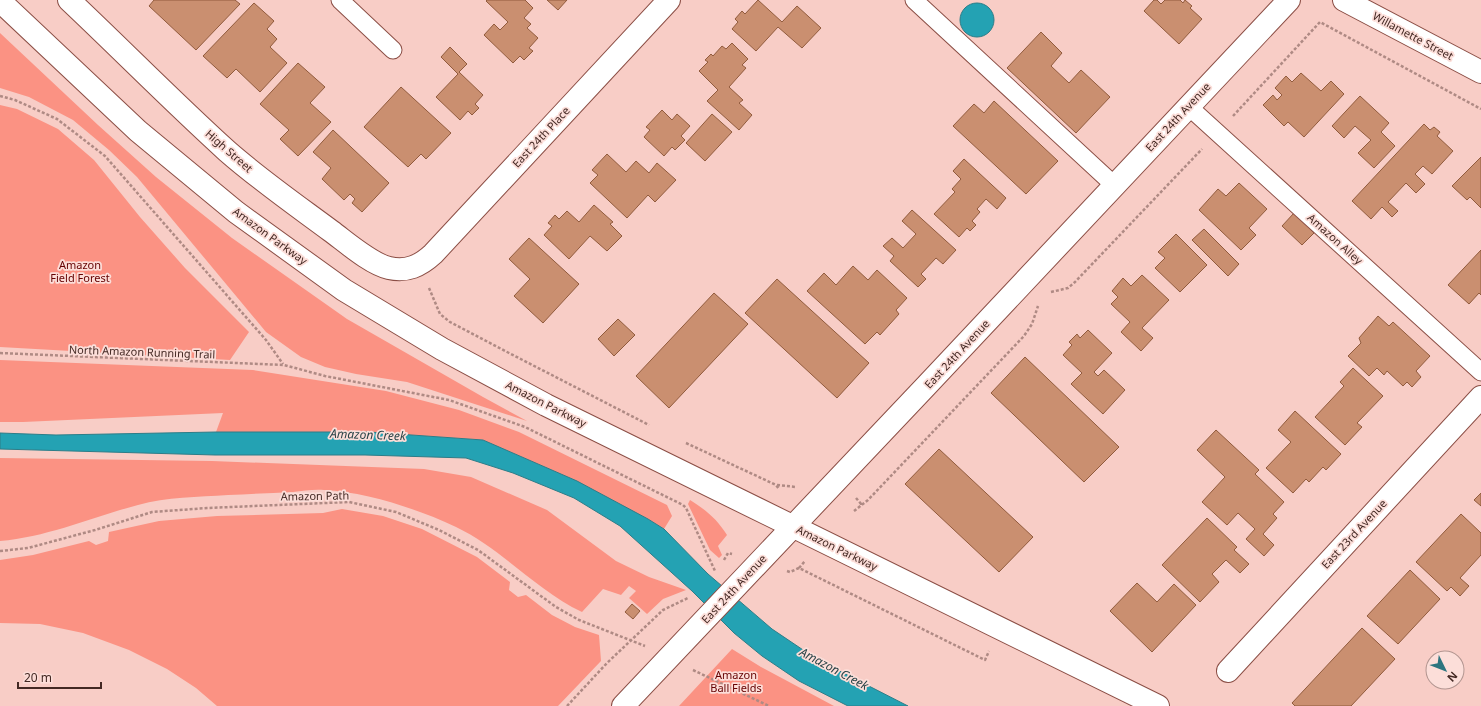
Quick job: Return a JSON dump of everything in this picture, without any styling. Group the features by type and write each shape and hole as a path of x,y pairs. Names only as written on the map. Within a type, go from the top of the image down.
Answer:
{"street":[{"name":"High Street","path":"69,0 228,152 290,201 373,261 388,268 398,270 415,267"},
{"name":"East 24th Place","path":"415,267 433,254 669,0"},
{"name":"East 24th Avenue","path":"623,706 1289,0"},
{"name":"Willamette Street","path":"1344,0 1481,72"},
{"name":"Amazon Parkway","path":"0,1 138,131 236,212 344,290 442,349 546,405 1158,706"},
{"name":"East 23rd Avenue","path":"1228,671 1481,397"}],"lane":[{"path":"340,0 392,50"},
{"path":"914,0 1114,185"},
{"name":"Amazon Alley","path":"1188,106 1481,372"}],"path":[{"path":"1048,294 1068,288 1076,282 1218,133 1320,22 1481,109"},
{"path":"0,96 15,100 57,119 105,156 266,340 284,365"},
{"path":"415,267 440,314 450,322 509,354 650,425"},
{"path":"854,511 862,505 1024,336 1032,324 1041,301"},
{"name":"North Amazon Running Trail","path":"0,353 284,365 325,376 449,400 532,431 683,505 686,508 715,572"},
{"path":"684,442 776,485 796,487"},
{"path":"776,485 778,489"},
{"path":"856,498 862,505"},
{"name":"Amazon Path","path":"0,551 28,548 95,530 152,512 207,508 349,502 396,512 439,530 478,550 556,607 579,620 648,648"},
{"path":"785,570 790,572 799,568 807,559"},
{"path":"799,568 985,660 999,628"},
{"path":"567,706 631,640 663,610 691,597"},
{"path":"689,668 769,706"}],"green space":[{"path":"0,33 156,177 232,238 347,319 527,421 407,382 356,374 325,367 301,357 266,332 137,177 109,150 73,120 29,97 0,88"},
{"name":"Amazon Field Forest","path":"0,105 17,109 58,129 94,160 140,217 185,268 249,332 230,360 0,347"},
{"path":"0,360 253,370 386,391 459,410 519,432 667,505 672,516 664,529 648,519 483,440 369,432 216,432 223,413 0,422"},
{"path":"0,458 212,461 424,469 471,477 547,510 616,561 649,577 686,590 663,599 647,614 629,598 636,591 629,586 621,595 603,589 582,612 549,593 489,546 456,527 392,502 340,491 312,490 160,500 138,505 53,531 18,539 0,541"},
{"path":"690,500 711,515 727,535 718,546 722,555 719,558 710,550 688,504"},
{"path":"342,509 383,516 422,529 477,557 510,582 509,590 518,597 526,595 552,615 575,627 599,635 601,661 558,706 217,706 196,688 167,669 129,650 83,633 40,624 0,623 0,560 33,555 89,541 96,545 108,541 109,532 159,521 217,516 323,513"},
{"name":"Amazon Ball Fields","path":"732,649 761,667 834,706 679,706"}],"water":[{"path":"977,3 989,8 994,20 989,32 977,37 965,32 960,20 965,8"},
{"name":"Amazon Creek","path":"216,432 369,432 483,440 577,481 664,529 708,574 772,629 818,660 908,706 848,706 799,681 762,656 734,633 692,591 620,526 574,498 513,473 466,458 365,455 215,455 0,449 0,433 56,435"}],"building":[{"path":"154,0 235,0 240,4 196,50 149,6"},
{"path":"525,0 533,8 524,18 531,24 527,28 538,38 529,48 533,51 524,60 520,56 513,63 484,35 494,24 500,30 508,22 486,1"},
{"path":"547,0 567,0 558,10"},
{"path":"758,0 782,22 797,6 821,28 802,48 778,27 756,51 732,29 738,22 735,19 742,11 745,14"},
{"path":"1154,0 1157,0 1161,4 1165,0 1180,0 1183,3 1185,0 1192,6 1190,8 1202,19 1179,44 1144,11"},
{"path":"254,3 274,21 267,29 277,39 270,47 287,63 260,92 236,69 227,78 203,56"},
{"path":"1041,32 1062,53 1051,66 1069,83 1081,70 1110,97 1076,133 1007,68"},
{"path":"732,43 748,59 742,65 746,68 729,87 743,100 739,103 752,115 739,130 707,101 718,90 699,71 708,62 705,60 711,54 713,56 722,46 726,49"},
{"path":"450,47 467,64 459,72 483,95 475,104 479,108 472,115 468,111 460,120 436,97 458,74 441,57"},
{"path":"298,63 325,87 310,103 331,122 298,156 280,139 289,130 260,104"},
{"path":"1301,73 1321,91 1331,81 1344,94 1304,137 1288,122 1284,126 1263,105 1273,95 1277,100 1282,95 1275,88 1286,76 1292,82"},
{"path":"401,87 451,133 426,159 421,154 408,167 364,127"},
{"path":"1360,96 1389,123 1381,132 1395,146 1374,168 1358,153 1371,140 1355,126 1344,138 1332,126"},
{"path":"994,101 1058,161 1026,194 953,126 974,104 984,113"},
{"path":"662,110 672,120 677,114 690,126 681,136 685,140 675,150 672,147 664,156 644,137 650,130 646,127"},
{"path":"712,114 732,132 705,161 686,143"},
{"path":"1424,124 1430,130 1434,127 1440,132 1437,136 1453,151 1432,174 1423,166 1415,174 1425,184 1416,193 1406,183 1388,202 1398,211 1392,217 1382,207 1371,219 1352,201"},
{"path":"333,130 389,183 362,212 352,203 355,199 350,194 344,200 322,179 331,168 313,152"},
{"path":"607,154 626,172 636,161 649,173 657,163 676,180 655,202 648,195 627,218 590,183 598,175 592,170"},
{"path":"1481,157 1481,208 1470,197 1467,200 1452,186"},
{"path":"964,159 1006,198 997,209 986,199 977,209 980,212 972,221 976,225 970,231 967,228 959,237 934,214 955,192 952,189 961,179 953,171"},
{"path":"1239,183 1267,209 1249,228 1256,235 1241,250 1199,210 1218,189 1226,196"},
{"path":"594,205 613,222 610,224 622,236 607,251 590,236 569,259 544,235 552,226 548,223 555,215 559,219 567,211 579,222"},
{"path":"912,210 956,250 943,264 936,258 921,274 926,279 918,287 890,261 894,256 883,246 892,238 903,248 916,234 902,221"},
{"path":"1294,213 1314,233 1302,245 1282,226"},
{"path":"1204,229 1239,264 1228,276 1192,240"},
{"path":"1176,234 1207,265 1180,292 1155,268 1165,258 1158,252"},
{"path":"529,238 579,284 543,323 514,296 530,279 509,259"},
{"path":"1481,250 1481,295 1479,293 1469,304 1448,285"},
{"path":"853,266 868,280 877,270 907,298 896,310 899,314 880,335 877,332 865,344 807,291 824,273 836,285"},
{"path":"1142,275 1169,300 1142,328 1153,338 1141,351 1121,332 1130,322 1111,304 1118,297 1112,291 1123,278 1131,286"},
{"path":"777,279 869,363 837,398 745,313"},
{"path":"714,293 748,324 669,408 636,376"},
{"path":"1378,316 1389,326 1393,322 1430,356 1416,371 1421,377 1412,387 1407,382 1403,386 1387,371 1384,375 1377,368 1369,376 1348,356 1361,343 1359,338"},
{"path":"618,319 635,335 614,356 598,339"},
{"path":"1088,330 1112,353 1094,372 1098,376 1104,370 1125,390 1103,414 1071,384 1082,373 1063,355 1072,345 1069,342 1077,334 1080,338"},
{"path":"1025,357 1119,447 1084,482 991,393"},
{"path":"1353,368 1383,396 1357,423 1362,427 1345,445 1315,417 1344,386 1340,382"},
{"path":"1295,411 1341,454 1326,470 1323,467 1309,482 1306,479 1293,493 1266,468 1291,442 1278,430"},
{"path":"1216,430 1259,470 1255,474 1284,502 1273,514 1277,518 1263,534 1274,545 1264,556 1246,539 1255,529 1238,513 1227,525 1202,502 1225,477 1197,450"},
{"path":"939,449 1033,537 999,572 905,484"},
{"path":"1481,493 1481,506 1474,500"},
{"path":"1461,514 1481,533 1481,555 1460,578 1469,586 1460,596 1451,587 1447,591 1416,562"},
{"path":"1207,518 1237,547 1234,550 1249,564 1240,573 1226,560 1212,574 1219,582 1200,602 1162,565"},
{"path":"1410,570 1440,599 1398,644 1367,616"},
{"path":"1137,583 1157,602 1174,584 1196,605 1152,652 1110,611"},
{"path":"632,604 640,611 633,619 625,612"},
{"path":"1362,628 1395,659 1351,706 1295,706 1292,703"}]}
